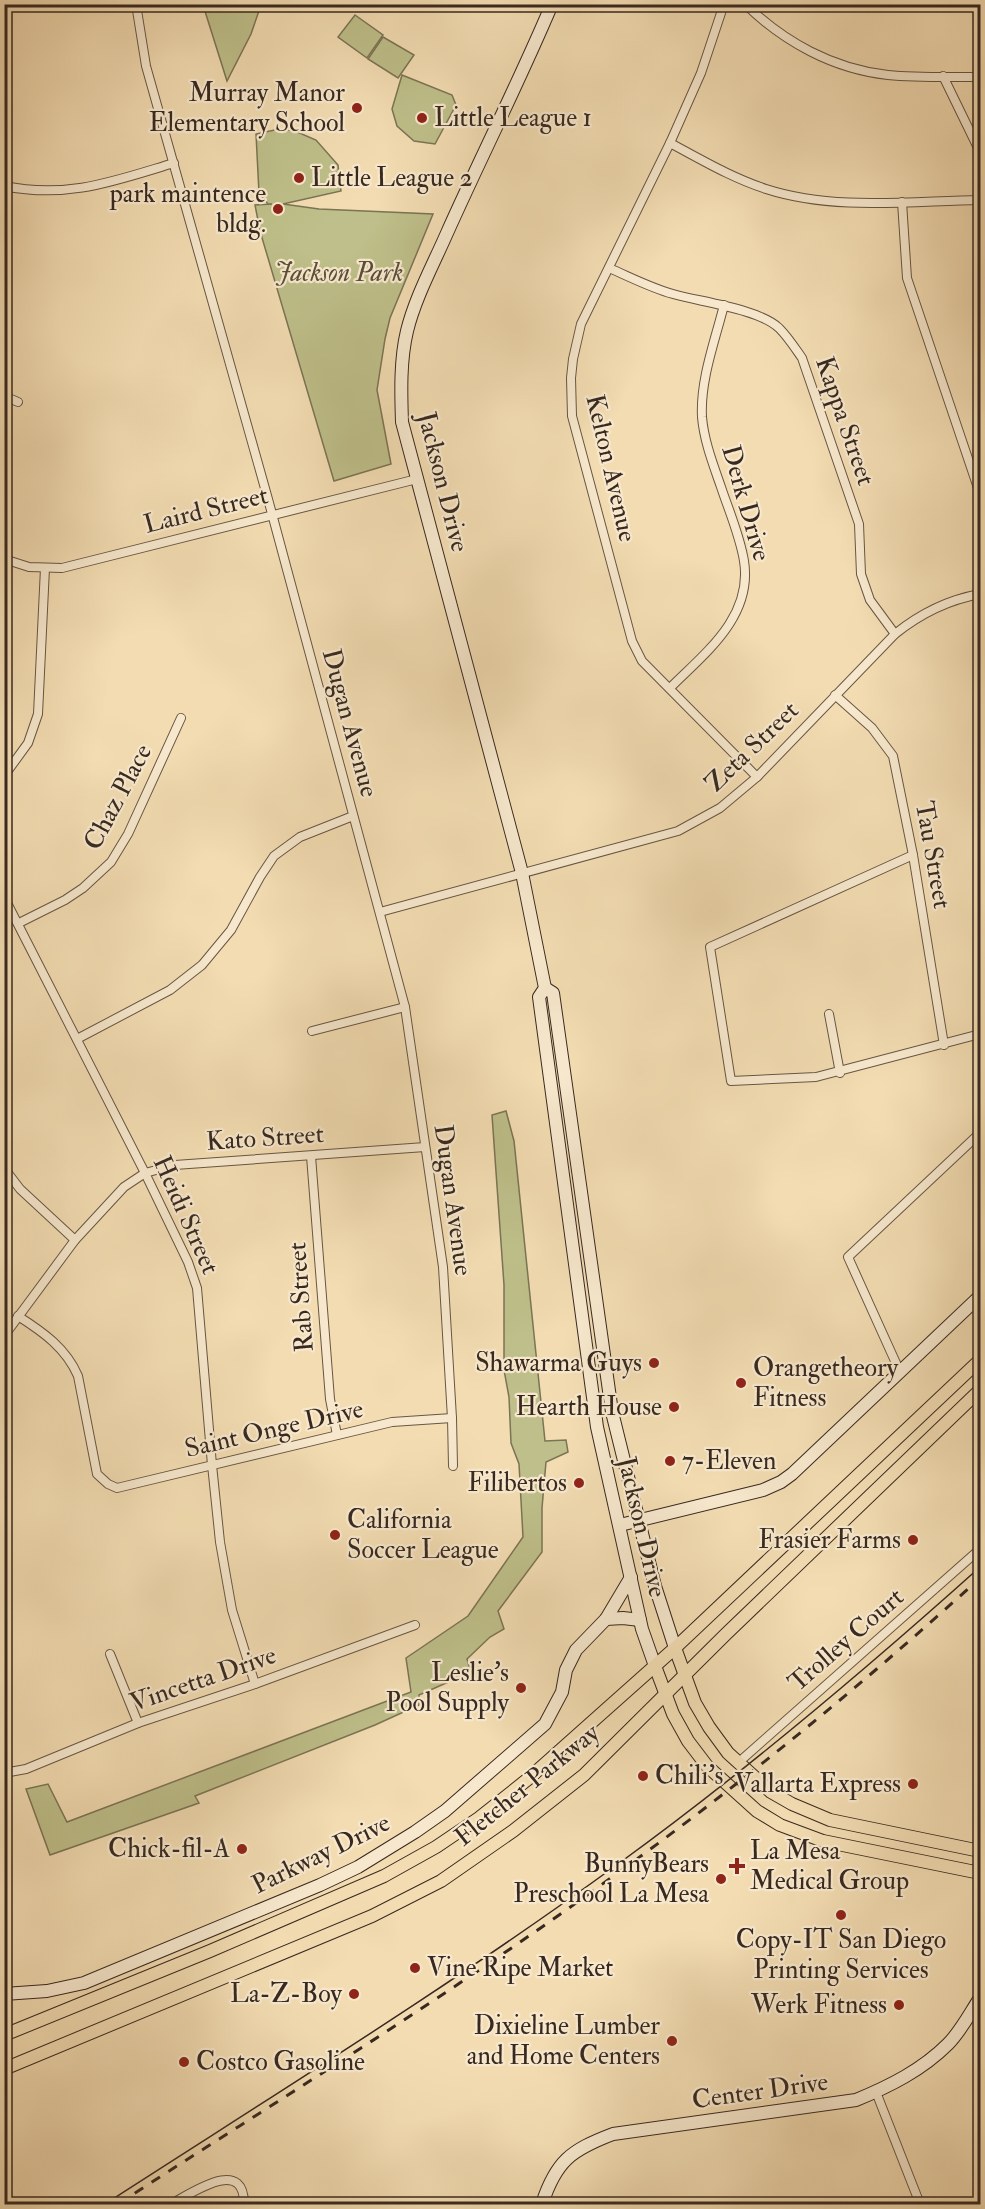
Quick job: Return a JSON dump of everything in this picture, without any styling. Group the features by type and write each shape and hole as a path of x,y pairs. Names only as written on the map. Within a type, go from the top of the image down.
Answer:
{"main road":[{"name":"Jackson Drive","path":"552,4 529,58 472,176 406,331 401,385 402,422 522,873 545,988 539,997 596,1419 640,1620 665,1694 678,1723 706,1766 757,1811 780,1825 823,1841 981,1873"},
{"name":"Jackson Drive","path":"545,988 553,993 612,1412 655,1586 695,1703 728,1753 771,1792 792,1804 830,1820 981,1851"},
{"path":"620,1525 763,1490 781,1482 981,1296"},
{"name":"Fletcher Parkway","path":"4,2035 210,1952 384,1876 436,1847 479,1818 528,1779 675,1648 981,1360"},
{"name":"Fletcher Parkway","path":"4,2069 372,1916 441,1881 513,1831 584,1775 981,1390"},
{"name":"Parkway Drive","path":"4,1994 47,1991 84,1983 320,1885 358,1867 415,1832 445,1811 545,1724 562,1692 566,1670 576,1650 606,1619 631,1577"},
{"path":"606,1619 640,1620"},
{"name":"Center Drive","path":"542,2205 549,2182 565,2159 584,2145 613,2134 856,2100 873,2093 917,2071 948,2043 981,1998"}],"street":[{"name":"Dugan Avenue","path":"136,4 146,66 272,515 405,1007 443,1267 453,1466"},
{"name":"Kelton Avenue","path":"724,4 701,73 670,143 580,324 571,378 572,416 632,641 642,661 757,777"},
{"path":"745,4 782,35 828,60 877,74 981,77"},
{"path":"943,76 981,152"},
{"path":"670,143 729,174 787,194 839,202 981,200"},
{"path":"4,186 49,191 89,188 174,163"},
{"path":"902,202 908,278 981,494"},
{"name":"Kappa Street","path":"609,268 671,294 724,306 762,318 778,327 802,358 859,524 861,574 870,600 895,634"},
{"name":"Derk Drive","path":"670,688 730,625 740,606 745,586 743,552 707,445 702,417 703,393 724,306"},
{"path":"4,396 18,402"},
{"name":"Laird Street","path":"4,559 29,567 62,568 417,479"},
{"path":"4,776 28,743 38,714 45,568"},
{"name":"Zeta Street","path":"380,912 678,831 720,808 757,777 895,634 915,618 936,607 981,594"},
{"name":"Tau Street","path":"835,695 872,728 893,756 913,855 944,1045"},
{"name":"Chaz Place","path":"19,923 65,900 83,888 111,862 128,834 181,718"},
{"path":"77,1039 178,984 201,965 231,930 274,856 300,837 354,816"},
{"path":"913,855 710,947 732,1081 816,1077 981,1034"},
{"name":"Heidi Street","path":"4,897 145,1173 188,1262 197,1288 220,1542 232,1610 255,1684"},
{"path":"312,1031 405,1007"},
{"path":"829,1014 840,1072"},
{"path":"900,1372 848,1257 981,1133"},
{"name":"Kato Street","path":"4,1336 75,1240 124,1187 145,1173 175,1165 425,1147"},
{"name":"Rab Street","path":"311,1156 330,1398 337,1435"},
{"path":"4,1168 20,1189 75,1240"},
{"name":"Saint Onge Drive","path":"18,1316 49,1336 73,1363 78,1376 98,1474 108,1484 117,1488 392,1422 452,1418"},
{"name":"Trolley Court","path":"739,1762 981,1549"},
{"name":"Vincetta Drive","path":"4,1773 26,1769 138,1723 255,1684 415,1625"},
{"path":"110,1654 138,1723"},
{"path":"873,2093 920,2205"},
{"path":"171,2205 214,2182 230,2180 238,2183 243,2189 244,2205"}],"green space":[{"path":"203,5 261,5 251,34 227,81"},
{"path":"355,15 383,35 367,58 338,37"},
{"path":"383,37 414,55 398,78 368,59"},
{"name":"Little League 1","path":"402,75 452,95 456,105 435,144 414,141 397,126 392,109"},
{"name":"Jackson Park","path":"279,129 295,131 316,140 338,165 341,191 283,204 319,209 433,214 390,318 385,339 377,390 391,464 334,481 260,231 255,205 272,204 268,204 259,193 256,134"},
{"path":"506,1111 514,1141 545,1441 566,1440 568,1452 546,1462 542,1508 542,1552 498,1611 504,1629 490,1637 467,1659 471,1672 419,1695 419,1705 375,1725 195,1796 199,1803 50,1855 26,1789 48,1784 67,1822 411,1692 406,1658 468,1616 523,1537 519,1464 511,1443 509,1397 504,1370 504,1285 492,1115"}],"tram line":[{"path":"105,2204 492,1953 618,1864 803,1720 980,1567"}],"railway":[{"path":"118,2204 422,2008 542,1927 651,1849 795,1737 889,1659 980,1578"}],"place":[{"name":"Murray Manor Elementary School","path":"357,108"},
{"name":"Little League 1","path":"422,118"},
{"name":"Little League 2","path":"299,178"},
{"name":"park maintence bldg.","path":"278,209"},
{"name":"Shawarma Guys","path":"654,1363"},
{"name":"Orangetheory Fitness","path":"741,1383"},
{"name":"Hearth House","path":"674,1407"},
{"name":"7-Eleven","path":"670,1461"},
{"name":"Filibertos","path":"579,1483"},
{"name":"California Soccer League","path":"335,1535"},
{"name":"Frasier Farms","path":"913,1540"},
{"name":"Leslie's Pool Supply","path":"521,1688"},
{"name":"Chili's","path":"643,1776"},
{"name":"Vallarta Express","path":"913,1784"},
{"name":"Chick-fil-A","path":"242,1849"},
{"name":"La Mesa Medical Group","path":"737,1866"},
{"name":"BunnyBears Preschool La Mesa","path":"721,1879"},
{"name":"Copy-IT San Diego Printing Services","path":"841,1915"},
{"name":"Vine Ripe Market","path":"415,1968"},
{"name":"La-Z-Boy","path":"354,1994"},
{"name":"Werk Fitness","path":"899,2005"},
{"name":"Dixieline Lumber and Home Centers","path":"672,2041"},
{"name":"Costco Gasoline","path":"184,2062"}]}
